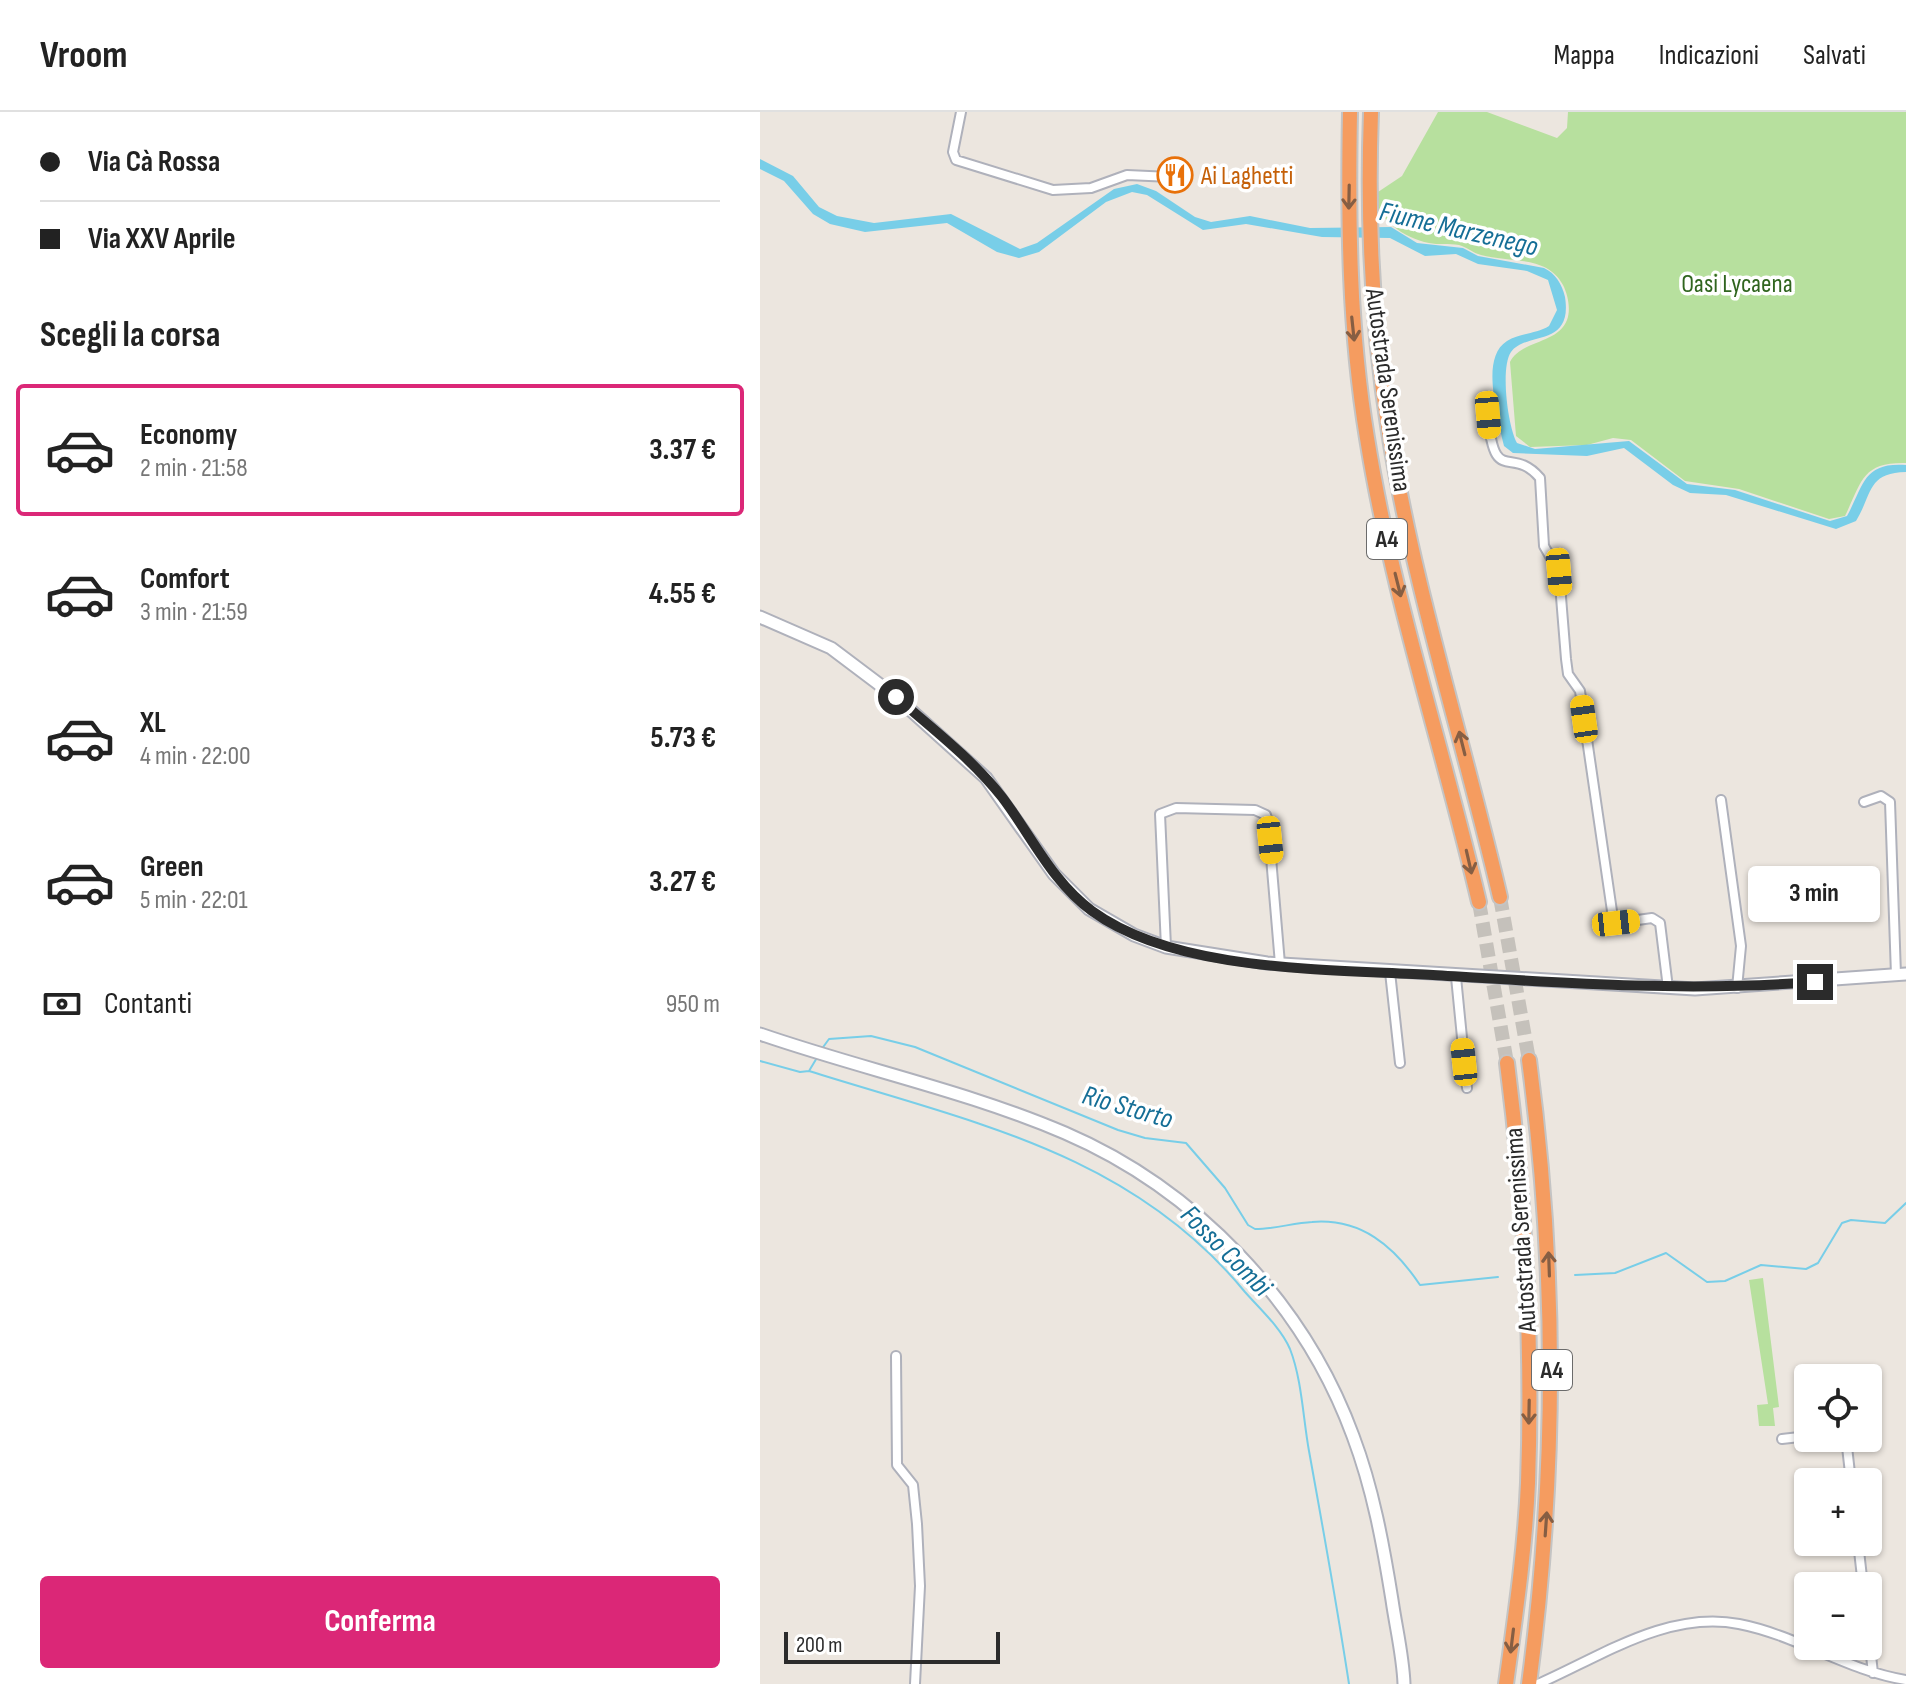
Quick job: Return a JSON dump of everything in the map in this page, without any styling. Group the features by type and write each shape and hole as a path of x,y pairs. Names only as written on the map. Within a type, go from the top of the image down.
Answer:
{"highway":[{"name":"Autostrada Serenissima","path":"1350,112 1348,251 1358,377 1377,496 1479,902"},
{"name":"Autostrada Serenissima","path":"1371,112 1370,249 1380,373 1400,491 1500,897"},
{"name":"Autostrada Serenissima","path":"1529,1060 1545,1200 1553,1392 1541,1587 1529,1684"},
{"name":"Autostrada Serenissima","path":"1506,1684 1523,1542 1529,1405 1525,1226 1507,1063"}],"main road":[{"path":"760,617 831,648 896,697 986,778 1054,874 1089,909 1134,935 1166,947 1224,959 1280,964 1668,988 1737,988 1901,974"},
{"path":"760,1034 1031,1120 1092,1146 1165,1190 1239,1255 1271,1292 1317,1360 1353,1435 1381,1535 1405,1683"}],"street":[{"path":"961,112 953,152 956,160 1053,190 1091,188 1127,175 1171,177"},
{"path":"1488,415 1491,447 1496,455 1502,461 1527,467 1540,478 1544,546 1559,572 1568,674 1580,691 1613,918 1616,923 1652,918 1660,923 1668,988"},
{"path":"1864,802 1881,796 1890,802 1901,974"},
{"path":"1721,800 1741,946 1737,988"},
{"path":"1166,947 1160,814 1176,808 1255,810 1266,815 1268,822 1280,964"},
{"path":"1390,972 1400,1063"},
{"path":"1456,977 1467,1088"},
{"path":"896,1356 897,1465 913,1485 917,1534 920,1586 915,1684"},
{"path":"1782,1439 1794,1438"},
{"path":"1539,1684 1670,1626 1698,1622 1740,1624 1873,1673 1906,1680"},
{"path":"1872,1660 1873,1673"}],"green space":[{"name":"Oasi Lycaena","path":"1438,112 1487,112 1557,138 1567,128 1568,112 1906,112 1906,463 1872,470 1860,484 1845,516 1829,519 1739,489 1685,481 1631,440 1613,438 1587,445 1530,447 1516,436 1510,362 1522,350 1562,328 1569,311 1563,285 1556,275 1538,264 1481,255 1459,245 1429,243 1410,237 1386,219 1377,203 1375,194 1402,176"},
{"path":"1763,1278 1779,1407 1773,1408 1775,1426 1759,1426 1757,1405 1768,1404 1749,1280"}],"water":[{"path":"760,159 793,176 819,207 837,216 874,223 951,214 1020,249 1037,243 1114,189 1137,184 1156,191 1195,217 1211,222 1250,216 1310,228 1391,227 1417,243 1463,248 1478,256 1544,268 1555,276 1562,288 1566,313 1555,331 1511,352 1506,371 1506,398 1517,443 1535,449 1629,441 1687,484 1735,490 1830,521 1847,516 1862,485 1873,472 1881,467 1906,465 1906,472 1884,476 1873,486 1856,521 1836,529 1726,495 1690,493 1673,485 1624,448 1587,456 1513,453 1504,446 1497,415 1492,373 1494,360 1507,341 1549,326 1557,310 1548,280 1527,271 1478,264 1456,254 1425,256 1390,238 1322,237 1246,224 1203,230 1147,195 1132,192 1106,202 1039,252 1019,258 997,252 947,223 865,232 830,224 813,214 784,181 760,169"}],"waterway":[{"name":"Rio Storto","path":"821,1050 829,1039 871,1036 915,1047 1118,1130 1145,1138 1186,1143 1225,1188 1248,1225 1255,1229 1330,1222 1361,1230 1375,1237 1399,1258 1420,1285 1498,1277"},
{"name":"Rio Storto","path":"760,1061 800,1072 809,1071 818,1056"},
{"name":"Fosso Combi","path":"809,1071 988,1127 1045,1148 1100,1174 1152,1206 1200,1245 1270,1319 1286,1341 1297,1373 1349,1684"},
{"name":"Rio Storto","path":"1575,1275 1615,1273 1666,1253 1707,1282 1725,1281 1761,1265 1806,1269 1818,1263 1842,1223 1851,1220 1885,1223 1906,1203"}],"tunnel":[{"path":"1500,897 1529,1060"},
{"path":"1479,902 1507,1063"}],"place":[{"name":"Ai Laghetti","path":"1175,175"}],"route":[{"path":"896,697 986,778 1054,874 1089,909 1134,935 1166,947 1224,959 1562,984 1695,989 1815,982"}],"water label":[{"name":"Fiume Marzenego","path":"1459,228"}]}
